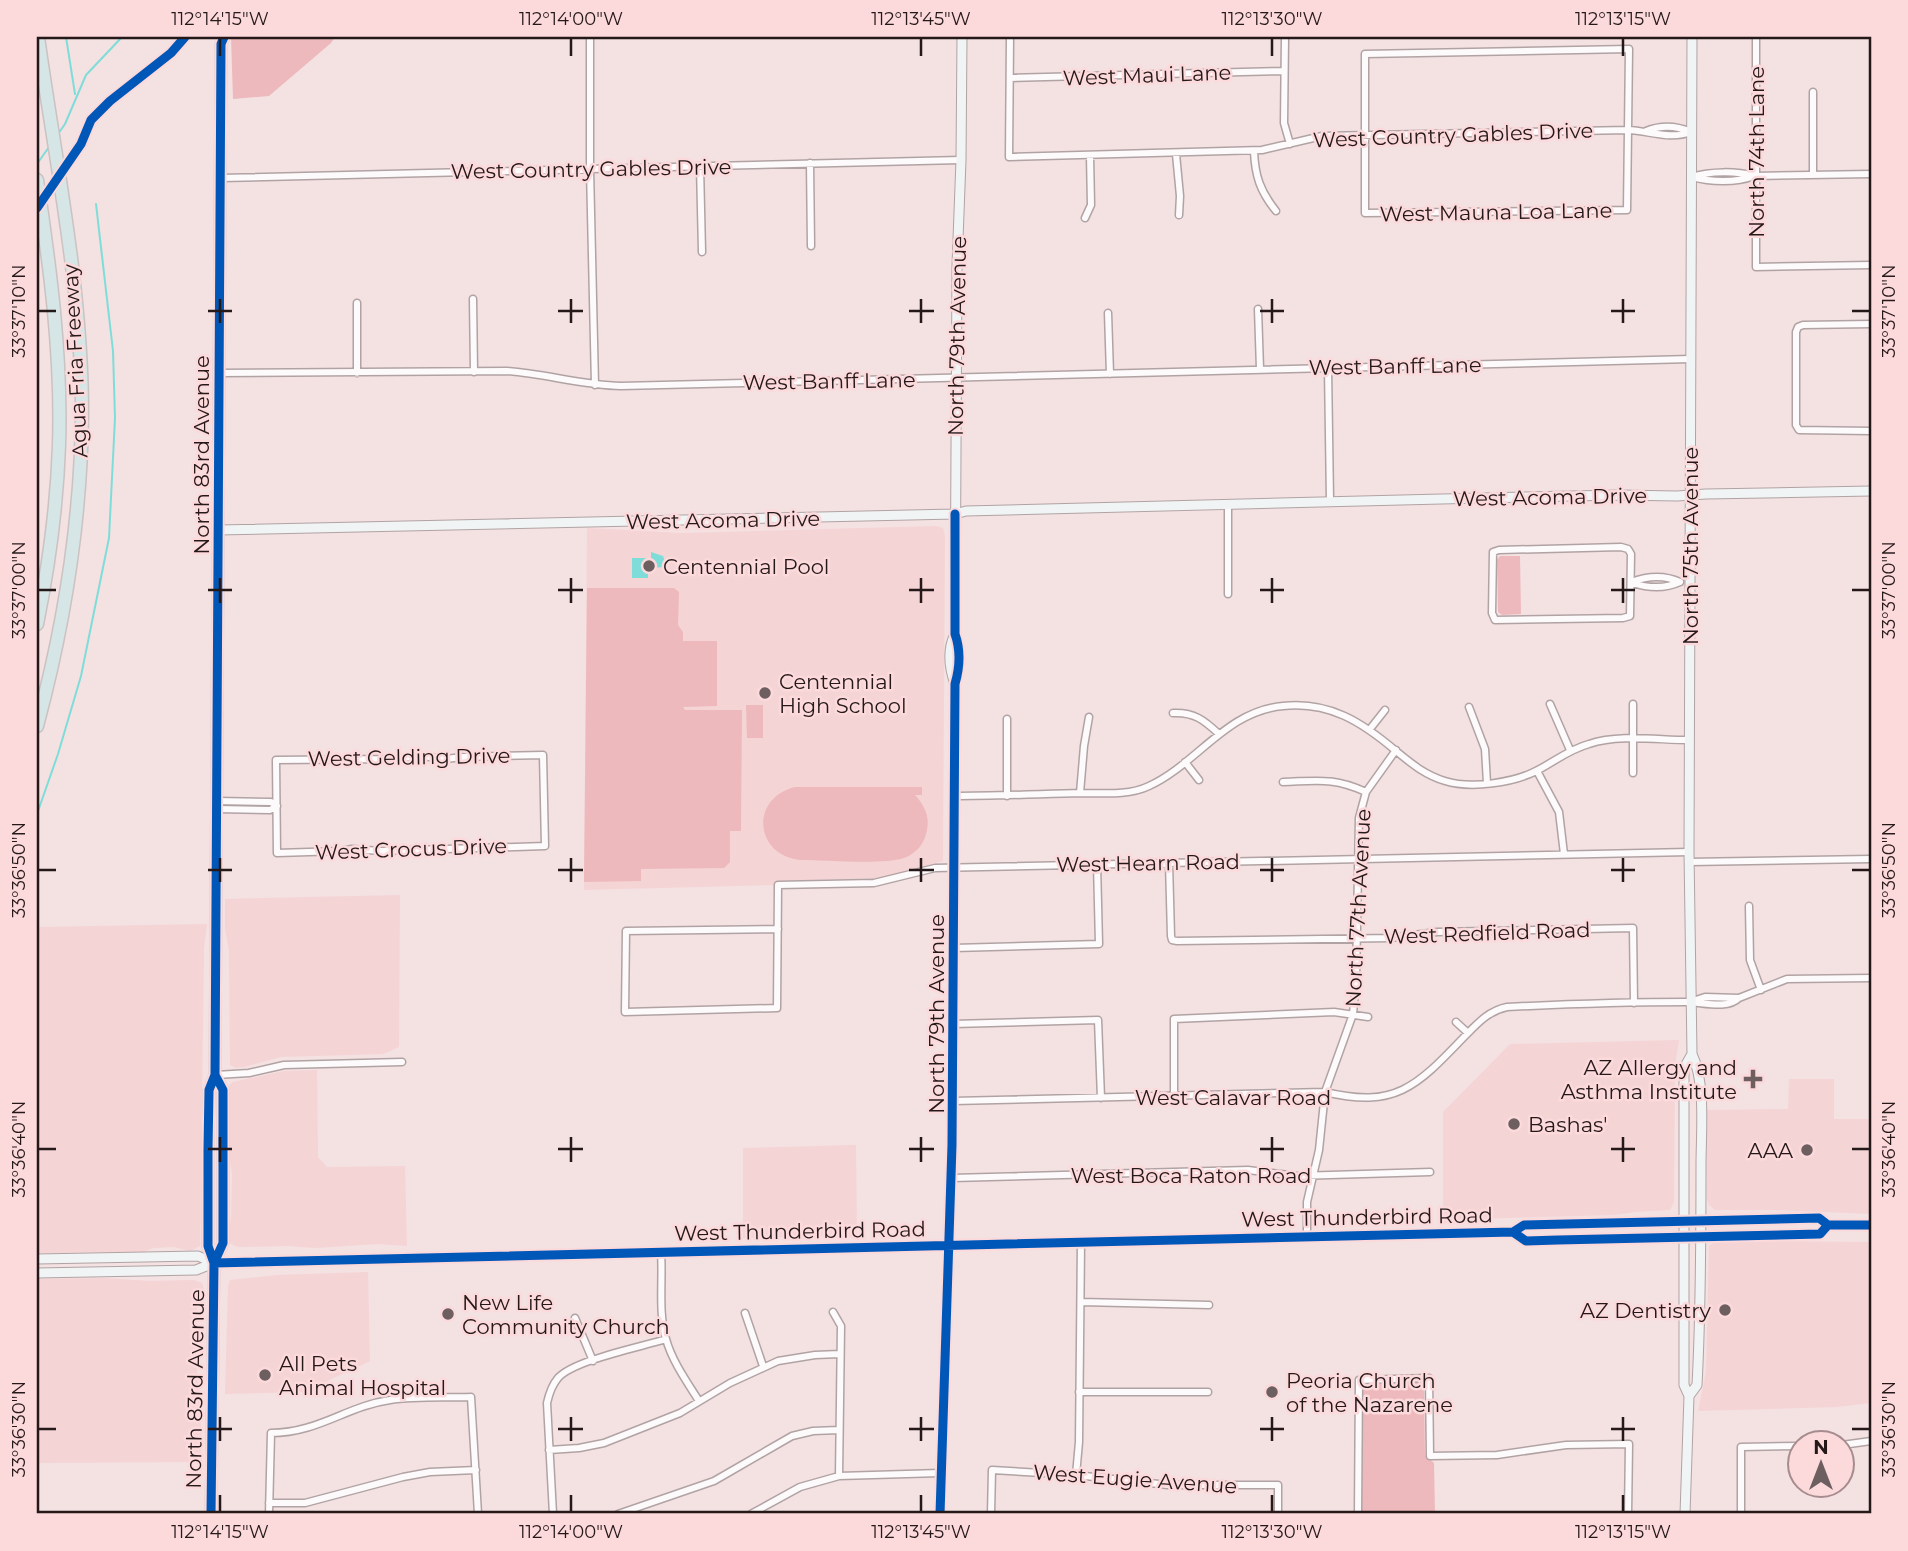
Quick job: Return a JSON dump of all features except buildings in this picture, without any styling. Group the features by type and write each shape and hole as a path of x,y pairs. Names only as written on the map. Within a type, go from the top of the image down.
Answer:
{"highway":[{"name":"Agua Fria Freeway","path":"37,726 61,624 75,541 81,468 82,404 78,330 63,200 38,37"},
{"name":"Agua Fria Freeway","path":"37,180 52,295 59,444 50,546 37,624"}],"main road":[{"name":"North 79th Avenue","path":"940,1514 953,1101 955,684 950,671 950,645 955,634 955,378 962,37"},
{"name":"North 75th Avenue","path":"1689,1396 1697,1385 1701,1236 1701,1111 1698,1067 1692,1054 1689,857 1692,37"},
{"name":"North 83rd Avenue","path":"211,1514 214,1263 223,1243 223,1090 215,1075 221,39"},
{"name":"West Acoma Drive","path":"218,530 955,514 966,511 1228,503 1871,491"},
{"name":"North 75th Avenue","path":"1685,1514 1689,1396 1684,1385 1684,1068 1692,1054"},
{"name":"West Thunderbird Road","path":"37,1273 196,1270 214,1263 1513,1232 1524,1225 1701,1219 1819,1218 1828,1225 1871,1225"},
{"name":"West Thunderbird Road","path":"1513,1232 1526,1241 1822,1234 1828,1225"},
{"name":"West Thunderbird Road","path":"37,1259 198,1256 214,1263"}],"street":[{"path":"590,37 595,385"},
{"path":"1010,37 1010,78"},
{"path":"1285,37 1284,122 1290,144"},
{"name":"North 74th Lane","path":"1756,37 1756,267 1871,265"},
{"path":"1366,135 1365,54 1629,49 1628,130"},
{"name":"West Maui Lane","path":"1010,78 1284,71"},
{"name":"West Country Gables Drive","path":"1010,78 1009,157 1255,151 1269,150 1315,137 1366,135 1646,131 1655,127 1681,128 1692,132"},
{"path":"1813,93 1814,175"},
{"name":"West Mauna Loa Lane","path":"1366,135 1365,213 1628,210 1628,130"},
{"path":"1255,151 1258,181 1262,192 1276,211"},
{"path":"1176,154 1179,215"},
{"path":"1085,218 1091,205 1090,156"},
{"name":"West Country Gables Drive","path":"221,178 961,160"},
{"path":"810,163 811,246"},
{"path":"700,166 702,252"},
{"path":"1691,177 1705,173 1744,173 1755,176 1871,174"},
{"path":"473,299 474,372"},
{"path":"357,303 357,373"},
{"path":"1258,309 1261,369"},
{"path":"1108,313 1110,374"},
{"path":"1871,324 1798,327 1796,332 1796,425 1799,430 1871,431"},
{"name":"West Banff Lane","path":"219,373 530,373 595,385 1691,359"},
{"path":"1328,368 1330,501"},
{"path":"1228,503 1228,594"},
{"path":"1620,547 1628,549 1630,554 1631,582 1630,616 1623,618 1495,620 1492,613 1491,559 1493,552 1499,550 1620,547"},
{"path":"1670,577 1680,582 1670,587 1644,587 1631,582 1643,578 1670,577"},
{"path":"1550,704 1570,750"},
{"path":"1633,704 1633,773"},
{"path":"954,796 1120,793 1148,787 1219,734 1258,710 1286,705 1331,709 1370,729 1423,773 1447,782 1487,783 1514,780 1537,771 1570,750 1609,739 1689,740"},
{"path":"1469,707 1485,749 1487,783"},
{"path":"1370,729 1385,710"},
{"path":"1173,713 1185,712 1201,718 1219,734"},
{"path":"1080,793 1083,746 1089,716"},
{"path":"1007,719 1007,796"},
{"name":"North 77th Avenue","path":"1307,1236 1307,1202 1319,1150 1325,1092 1353,1014 1359,818 1366,792 1396,750"},
{"name":"West Gelding Drive","path":"277,806 276,760 392,759 421,756 446,759 543,755 545,846"},
{"path":"1185,762 1199,780"},
{"path":"1537,771 1559,812 1564,854"},
{"path":"1283,782 1319,780 1345,783 1366,792"},
{"path":"255,802 255,810"},
{"path":"271,802 277,806 270,810 255,810 217,805 271,802"},
{"name":"West Crocus Drive","path":"277,806 276,853 545,846"},
{"name":"West Hearn Road","path":"778,929 778,885 874,883 935,868 1564,854 1871,859"},
{"name":"West Redfield Road","path":"1169,863 1172,940 1177,942 1391,938 1437,932 1633,928 1634,1003"},
{"path":"954,948 1099,944 1097,864"},
{"path":"1749,906 1749,960 1761,990"},
{"path":"778,929 777,1008 625,1012 626,932 778,929"},
{"name":"West Calavar Road","path":"953,1101 1325,1092 1370,1099 1398,1092 1427,1075 1491,1012 1507,1007 1725,1003 1735,1002 1739,998 1793,978 1871,978"},
{"path":"1174,1096 1174,1019 1334,1012 1368,1017"},
{"path":"953,1024 1098,1020 1101,1098"},
{"path":"1456,1022 1468,1034"},
{"path":"215,1075 249,1073 284,1065 401,1062"},
{"name":"West Boca Raton Road","path":"951,1178 1248,1170 1281,1175 1430,1172"},
{"path":"1076,1475 1081,1242"},
{"path":"662,1252 666,1339 677,1365 699,1401"},
{"path":"1081,1303 1209,1305"},
{"path":"833,1312 841,1326 839,1476"},
{"path":"745,1313 763,1366"},
{"path":"575,1318 593,1361"},
{"path":"553,1514 547,1403 559,1377 573,1367 666,1339"},
{"path":"549,1450 604,1443 680,1413 763,1366 792,1358 840,1354"},
{"path":"1358,1514 1359,1380 1429,1378 1430,1456 1497,1455 1566,1445 1629,1444 1628,1514"},
{"path":"1079,1392 1208,1392"},
{"path":"269,1514 271,1433 291,1433 307,1429 390,1399 471,1397 478,1514"},
{"path":"618,1514 713,1481 792,1436 839,1430"},
{"path":"1741,1514 1741,1447 1786,1446"},
{"path":"269,1503 305,1503 403,1477 430,1472 476,1470"},
{"name":"West Eugie Avenue","path":"991,1514 992,1470 1076,1475 1168,1485 1278,1485 1278,1514"},
{"path":"751,1514 800,1487 839,1476 940,1473"}],"shaded area":[{"path":"231,37 335,37 269,96 233,99"},
{"name":"Centennial High School","path":"936,526 943,528 945,536 943,861 881,878 780,881 774,885 584,890 587,528 682,533"},
{"path":"1500,556 1520,556 1521,614 1502,615 1498,612 1497,560"},
{"path":"587,588 674,588 679,592 678,625 683,632 683,641 717,641 717,706 683,707 685,710 742,710 741,831 730,831 730,862 724,868 641,869 641,881 584,882"},
{"path":"746,705 763,705 763,738 747,738"},
{"path":"795,787 922,787 922,795 915,795 927,815 926,835 912,854 895,860 800,860 785,856 773,848 766,838 763,826 770,802 780,793"},
{"path":"400,895 399,1047 383,1054 281,1057 244,1067 236,1068 230,1065 229,950 225,929 225,899"},
{"path":"207,924 204,949 200,1246 190,1251 174,1247 153,1248 144,1252 37,1253 37,927"},
{"path":"1679,1040 1675,1066 1674,1202 1670,1210 1614,1215 1470,1219 1443,1224 1443,1112 1510,1044"},
{"path":"317,1070 318,1157 327,1167 405,1166 407,1246 378,1244 315,1248 238,1247 228,1239 232,1174 229,1155 229,1085 284,1071"},
{"path":"1789,1079 1834,1079 1834,1119 1871,1119 1871,1214 1715,1210 1709,1205 1706,1110 1788,1109"},
{"path":"856,1145 857,1238 743,1238 743,1148"},
{"path":"1715,1242 1871,1242 1871,1403 1837,1407 1698,1411 1706,1371 1709,1246"},
{"path":"368,1272 370,1361 304,1392 225,1394 230,1280 277,1275"},
{"path":"37,1279 194,1280 202,1283 204,1289 197,1308 197,1368 202,1443 200,1460 37,1463"},
{"path":"1418,1383 1424,1389 1425,1455 1434,1463 1435,1514 1361,1514 1363,1387 1367,1384"}],"water":[{"name":"Centennial Pool","path":"651,552 663,556 667,567 648,568 648,578 632,578 632,558 648,558 648,564 651,564"}],"waterway":[{"path":"66,37 75,94"},
{"path":"58,134 86,75 122,37"},
{"path":"37,164 49,147"},
{"path":"37,814 81,676 109,538 115,418 113,351 96,204"}],"cycle path":[{"path":"37,208 81,144 91,120 110,101 171,53 185,37"},
{"path":"211,1514 214,1263 208,1246 208,1149 209,1090 215,1075 221,44 224,37"},
{"path":"940,1514 952,1145 955,684 959,659 955,634 955,514"},
{"path":"214,1263 223,1243 223,1090 215,1075"},
{"path":"214,1263 1513,1232 1524,1225 1819,1218 1828,1225 1871,1225"},
{"path":"1513,1232 1526,1241 1820,1234 1828,1225"}],"place":[{"name":"Centennial Pool","path":"649,566"},
{"name":"Centennial High School","path":"765,693"},
{"name":"AZ Allergy and Asthma Institute","path":"1753,1079"},
{"name":"Bashas'","path":"1514,1124"},
{"name":"AAA","path":"1807,1150"},
{"name":"AZ Dentistry","path":"1725,1310"},
{"name":"New Life Community Church","path":"448,1314"},
{"name":"All Pets Animal Hospital","path":"265,1375"},
{"name":"Peoria Church of the Nazarene","path":"1272,1392"}]}
